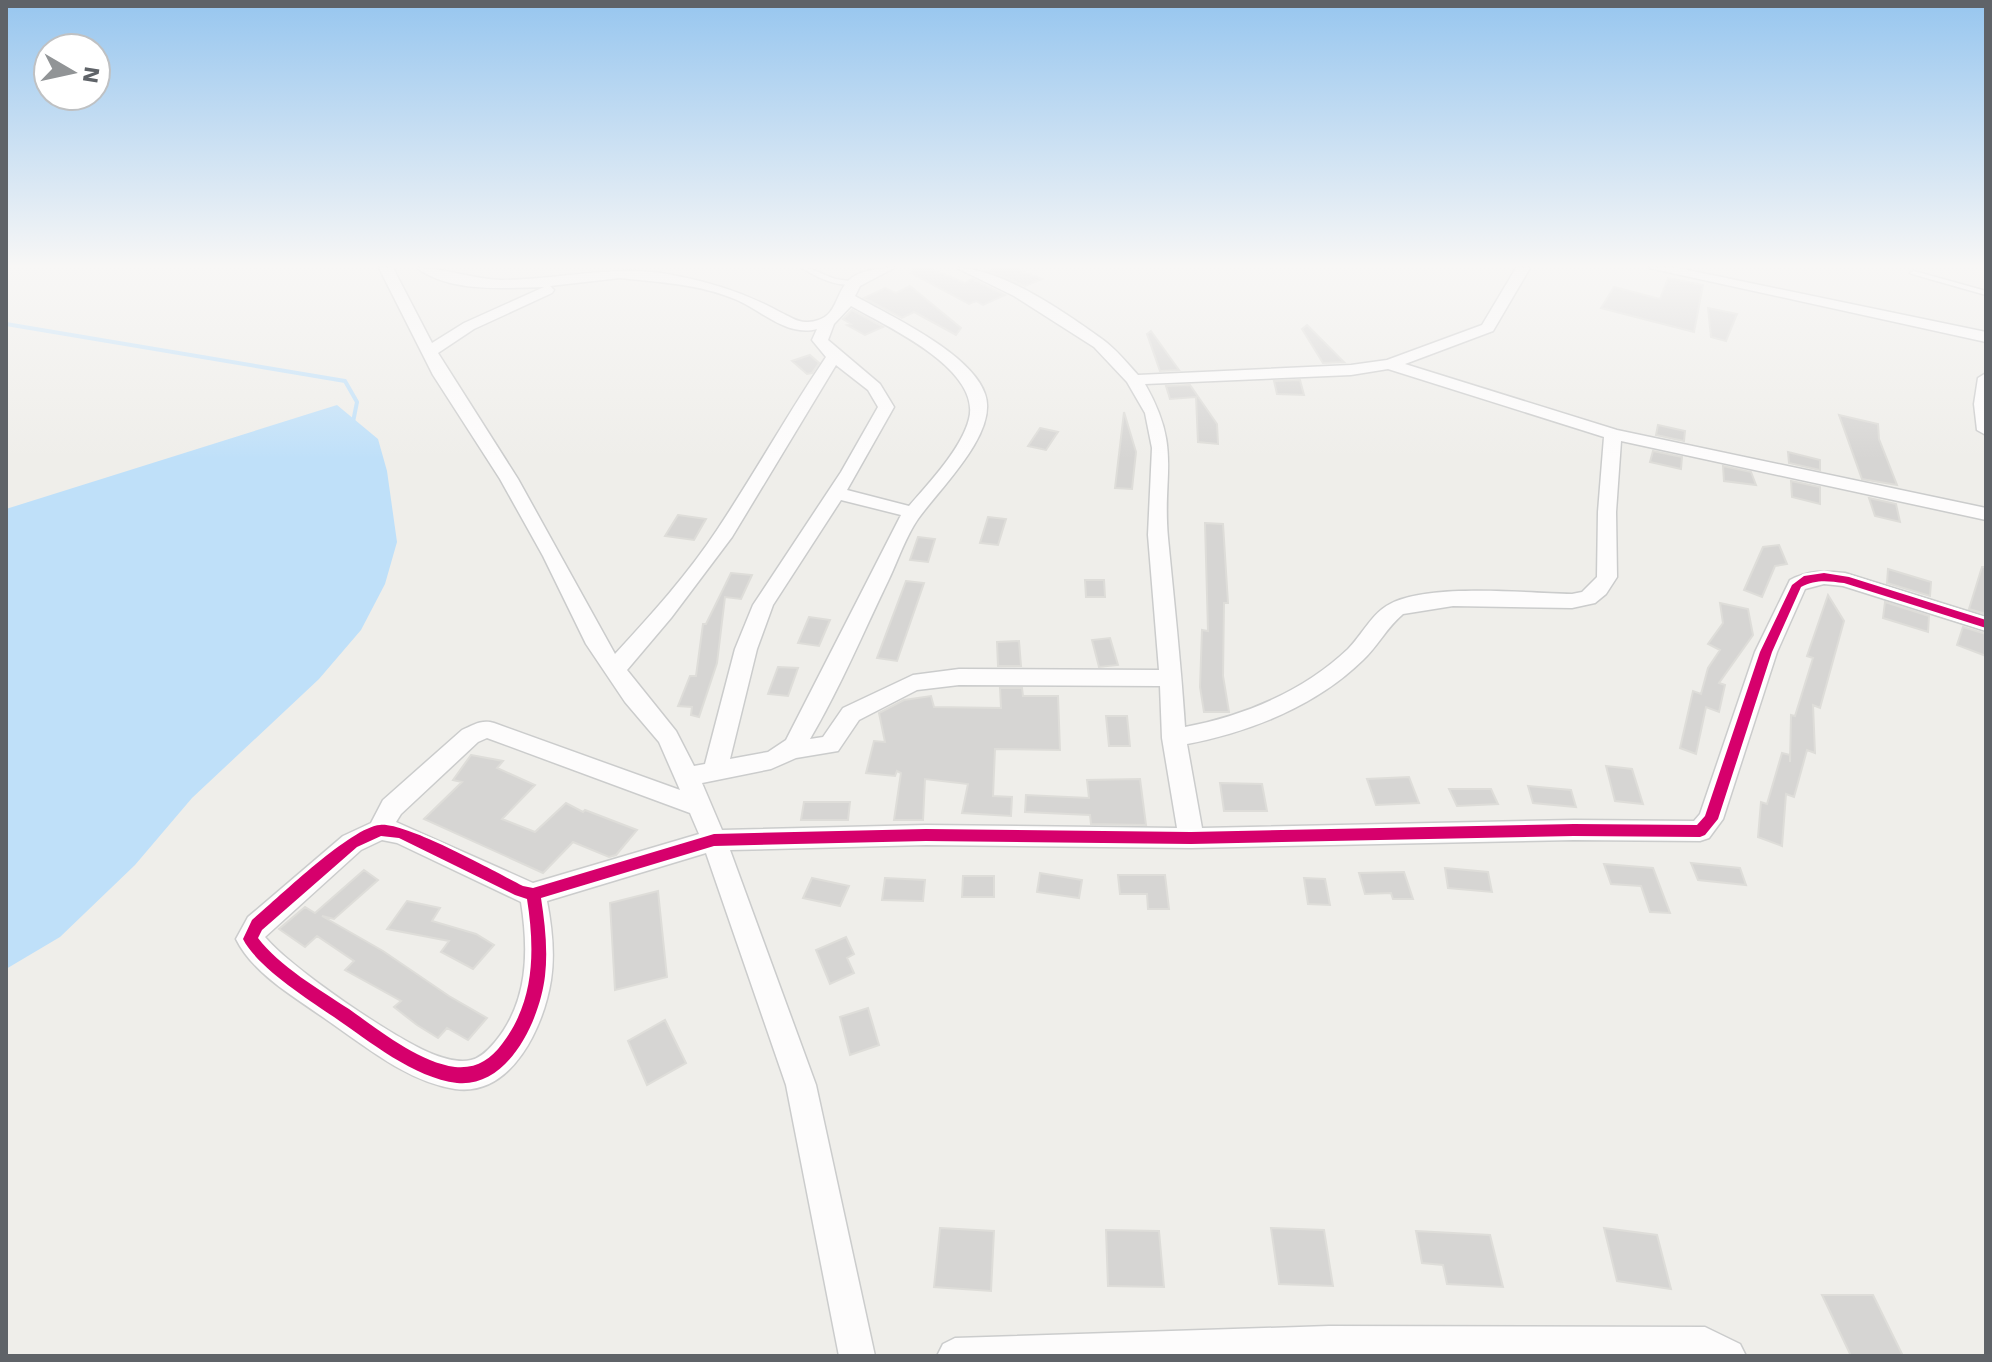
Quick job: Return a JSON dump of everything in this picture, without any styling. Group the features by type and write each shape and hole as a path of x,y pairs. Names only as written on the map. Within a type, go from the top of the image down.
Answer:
{"street":[{"path":"419,332 509,479 614,670 668,737 714,840 801,1085 857,1356"},
{"path":"429,352 464,332"},
{"path":"716,769 746,649 757,620 777,581 836,493 886,407 874,387 821,344 819,332"},
{"path":"789,750 823,698 912,512 943,478 975,427 979,415 977,394 965,374 908,332"},
{"path":"1080,332 1099,344 1134,380 1153,413 1161,448 1158,535 1167,608 1174,738 1191,838"},
{"path":"1134,380 1351,370 1389,364 1480,332"},
{"path":"1963,332 1986,337"},
{"path":"614,670 664,613 725,533 789,424 834,356"},
{"path":"1389,364 1613,434 1986,514"},
{"path":"1986,379 1982,404 1986,430"},
{"path":"1174,738 1243,722 1290,700 1354,656 1396,609 1406,605 1476,599 1572,601 1588,598 1604,583 1608,569 1607,512 1613,434"},
{"path":"836,493 912,512"},
{"path":"533,894 539,926 540,961 527,1021 514,1042 489,1068 479,1073 466,1075 424,1065 281,972 257,951 250,939 257,925 352,843 380,830 401,833 520,891 533,894 714,840 926,835 1191,838 1574,830 1700,831 1711,819 1766,652 1797,585 1808,579 1824,577 1845,580 1986,624"},
{"path":"687,777 771,760 789,750 830,745 851,714 913,683 959,677 1170,678"},
{"path":"380,830 392,807 470,736 486,729 698,806"},
{"path":"955,1356 1329,1343 1688,1343 1705,1344 1728,1356"}],"water":[{"path":"337,405 378,439 387,471 397,542 385,584 361,630 319,679 192,798 135,865 60,937 6,969 6,509"}],"building":[{"path":"1151,332 1179,370 1160,371 1147,334"},
{"path":"1304,332 1314,332 1344,362 1323,363"},
{"path":"1710,332 1730,332 1726,341 1711,337"},
{"path":"810,355 819,363 812,373 807,374 792,361"},
{"path":"1300,380 1304,395 1277,394 1274,381"},
{"path":"1190,385 1217,424 1218,444 1198,442 1196,397 1170,399 1166,386"},
{"path":"1124,412 1136,452 1132,489 1115,488"},
{"path":"1839,415 1878,424 1879,439 1897,485 1862,479"},
{"path":"1658,425 1685,431 1684,441 1656,435"},
{"path":"1040,428 1058,432 1046,450 1028,446"},
{"path":"1653,451 1682,457 1681,469 1650,462"},
{"path":"1788,452 1820,460 1820,470 1789,463"},
{"path":"1723,466 1751,472 1756,485 1724,481"},
{"path":"1791,481 1820,487 1820,504 1792,497"},
{"path":"1869,498 1896,504 1900,522 1875,516"},
{"path":"678,515 706,519 694,540 665,536"},
{"path":"988,517 1006,519 998,545 980,543"},
{"path":"1205,523 1223,524 1228,603 1224,603 1223,676 1229,712 1204,712 1200,687 1202,630 1208,631"},
{"path":"918,537 935,539 928,562 910,560"},
{"path":"1779,545 1787,564 1775,566 1762,597 1744,590 1763,547"},
{"path":"1982,567 1986,567 1986,614 1969,609"},
{"path":"1888,569 1931,582 1930,596 1887,583"},
{"path":"731,573 752,575 741,599 725,597 717,663 699,717 691,715 692,707 678,706 690,676 696,676 703,624 706,624"},
{"path":"1085,580 1104,580 1105,597 1086,597"},
{"path":"906,581 924,583 897,661 877,658"},
{"path":"1828,595 1844,621 1820,708 1813,705 1815,753 1807,750 1794,797 1786,794 1782,846 1758,837 1761,802 1767,804 1782,753 1790,755 1790,762 1791,715 1795,716 1813,658 1807,656"},
{"path":"1885,602 1929,616 1928,632 1883,618"},
{"path":"1720,603 1748,609 1753,635 1719,683 1725,685 1719,712 1706,707 1696,754 1680,748 1693,691 1701,694 1708,668 1720,650 1708,644 1723,623"},
{"path":"809,617 830,620 819,646 798,643"},
{"path":"1963,627 1986,634 1986,656 1957,645"},
{"path":"1110,638 1118,665 1099,667 1092,640"},
{"path":"1019,641 1021,666 998,666 997,642"},
{"path":"778,667 798,668 788,696 768,694"},
{"path":"1000,688 1022,688 1023,696 1058,696 1060,750 995,749 993,796 1012,797 1011,816 962,813 968,784 925,779 923,820 894,820 901,773 897,771 895,776 866,773 874,741 885,742 879,713 904,700 931,696 934,707 1001,708"},
{"path":"1106,716 1127,716 1130,746 1109,746"},
{"path":"471,755 503,761 497,768 535,785 502,819 535,832 566,803 637,830 616,855 609,857 573,842 543,873 424,819 462,782 453,780"},
{"path":"1606,766 1632,769 1643,804 1615,801"},
{"path":"1409,777 1419,803 1376,805 1367,779"},
{"path":"1140,779 1146,825 1091,824 1090,815 1025,812 1026,795 1089,798 1087,780"},
{"path":"1220,783 1262,784 1267,811 1224,811"},
{"path":"1528,786 1571,790 1576,807 1533,803"},
{"path":"1449,789 1491,789 1498,804 1457,806"},
{"path":"804,802 850,802 848,820 801,820"},
{"path":"1691,863 1740,868 1746,885 1698,880"},
{"path":"1604,864 1653,868 1670,913 1650,912 1641,886 1611,884"},
{"path":"1445,868 1488,872 1492,892 1448,888"},
{"path":"364,870 378,880 334,919 322,916 487,1018 468,1040 447,1028 438,1038 394,1007 401,1001 345,970 354,961 317,936 305,947 279,929 305,907 315,913"},
{"path":"1404,872 1413,899 1393,899 1391,893 1365,894 1359,873"},
{"path":"1040,873 1082,880 1079,898 1037,892"},
{"path":"1118,875 1165,875 1169,909 1148,909 1147,894 1120,894"},
{"path":"963,876 994,876 994,897 962,897"},
{"path":"812,878 849,886 840,906 803,898"},
{"path":"885,878 925,880 923,901 882,900"},
{"path":"1304,878 1325,879 1330,905 1308,904"},
{"path":"658,891 667,977 615,990 610,903"},
{"path":"407,901 440,908 432,921 476,934 494,945 473,969 441,952 449,941 387,929"},
{"path":"846,937 854,954 847,958 854,973 830,984 816,950"},
{"path":"868,1008 879,1045 850,1055 840,1017"},
{"path":"665,1020 686,1063 647,1085 628,1041"},
{"path":"940,1228 994,1231 991,1291 934,1287"},
{"path":"1271,1228 1324,1230 1333,1286 1279,1284"},
{"path":"1604,1228 1657,1235 1671,1289 1617,1281"},
{"path":"1106,1230 1159,1231 1164,1287 1108,1286"},
{"path":"1416,1231 1490,1235 1503,1287 1447,1284 1443,1265 1422,1263"},
{"path":"1822,1295 1873,1295 1903,1356 1851,1356"}],"waterway":[{"path":"51,332 345,381 357,402 352,427"}],"cycle path":[{"path":"533,894 539,937 538,979 527,1018 503,1055 487,1069 472,1075 436,1070 389,1045 301,985 250,939 257,925 352,843 380,830 401,833 520,891 533,894 714,840 926,835 1191,838 1574,830 1700,831 1711,819 1766,652 1797,585 1808,579 1824,577 1845,580 1986,624"}]}
